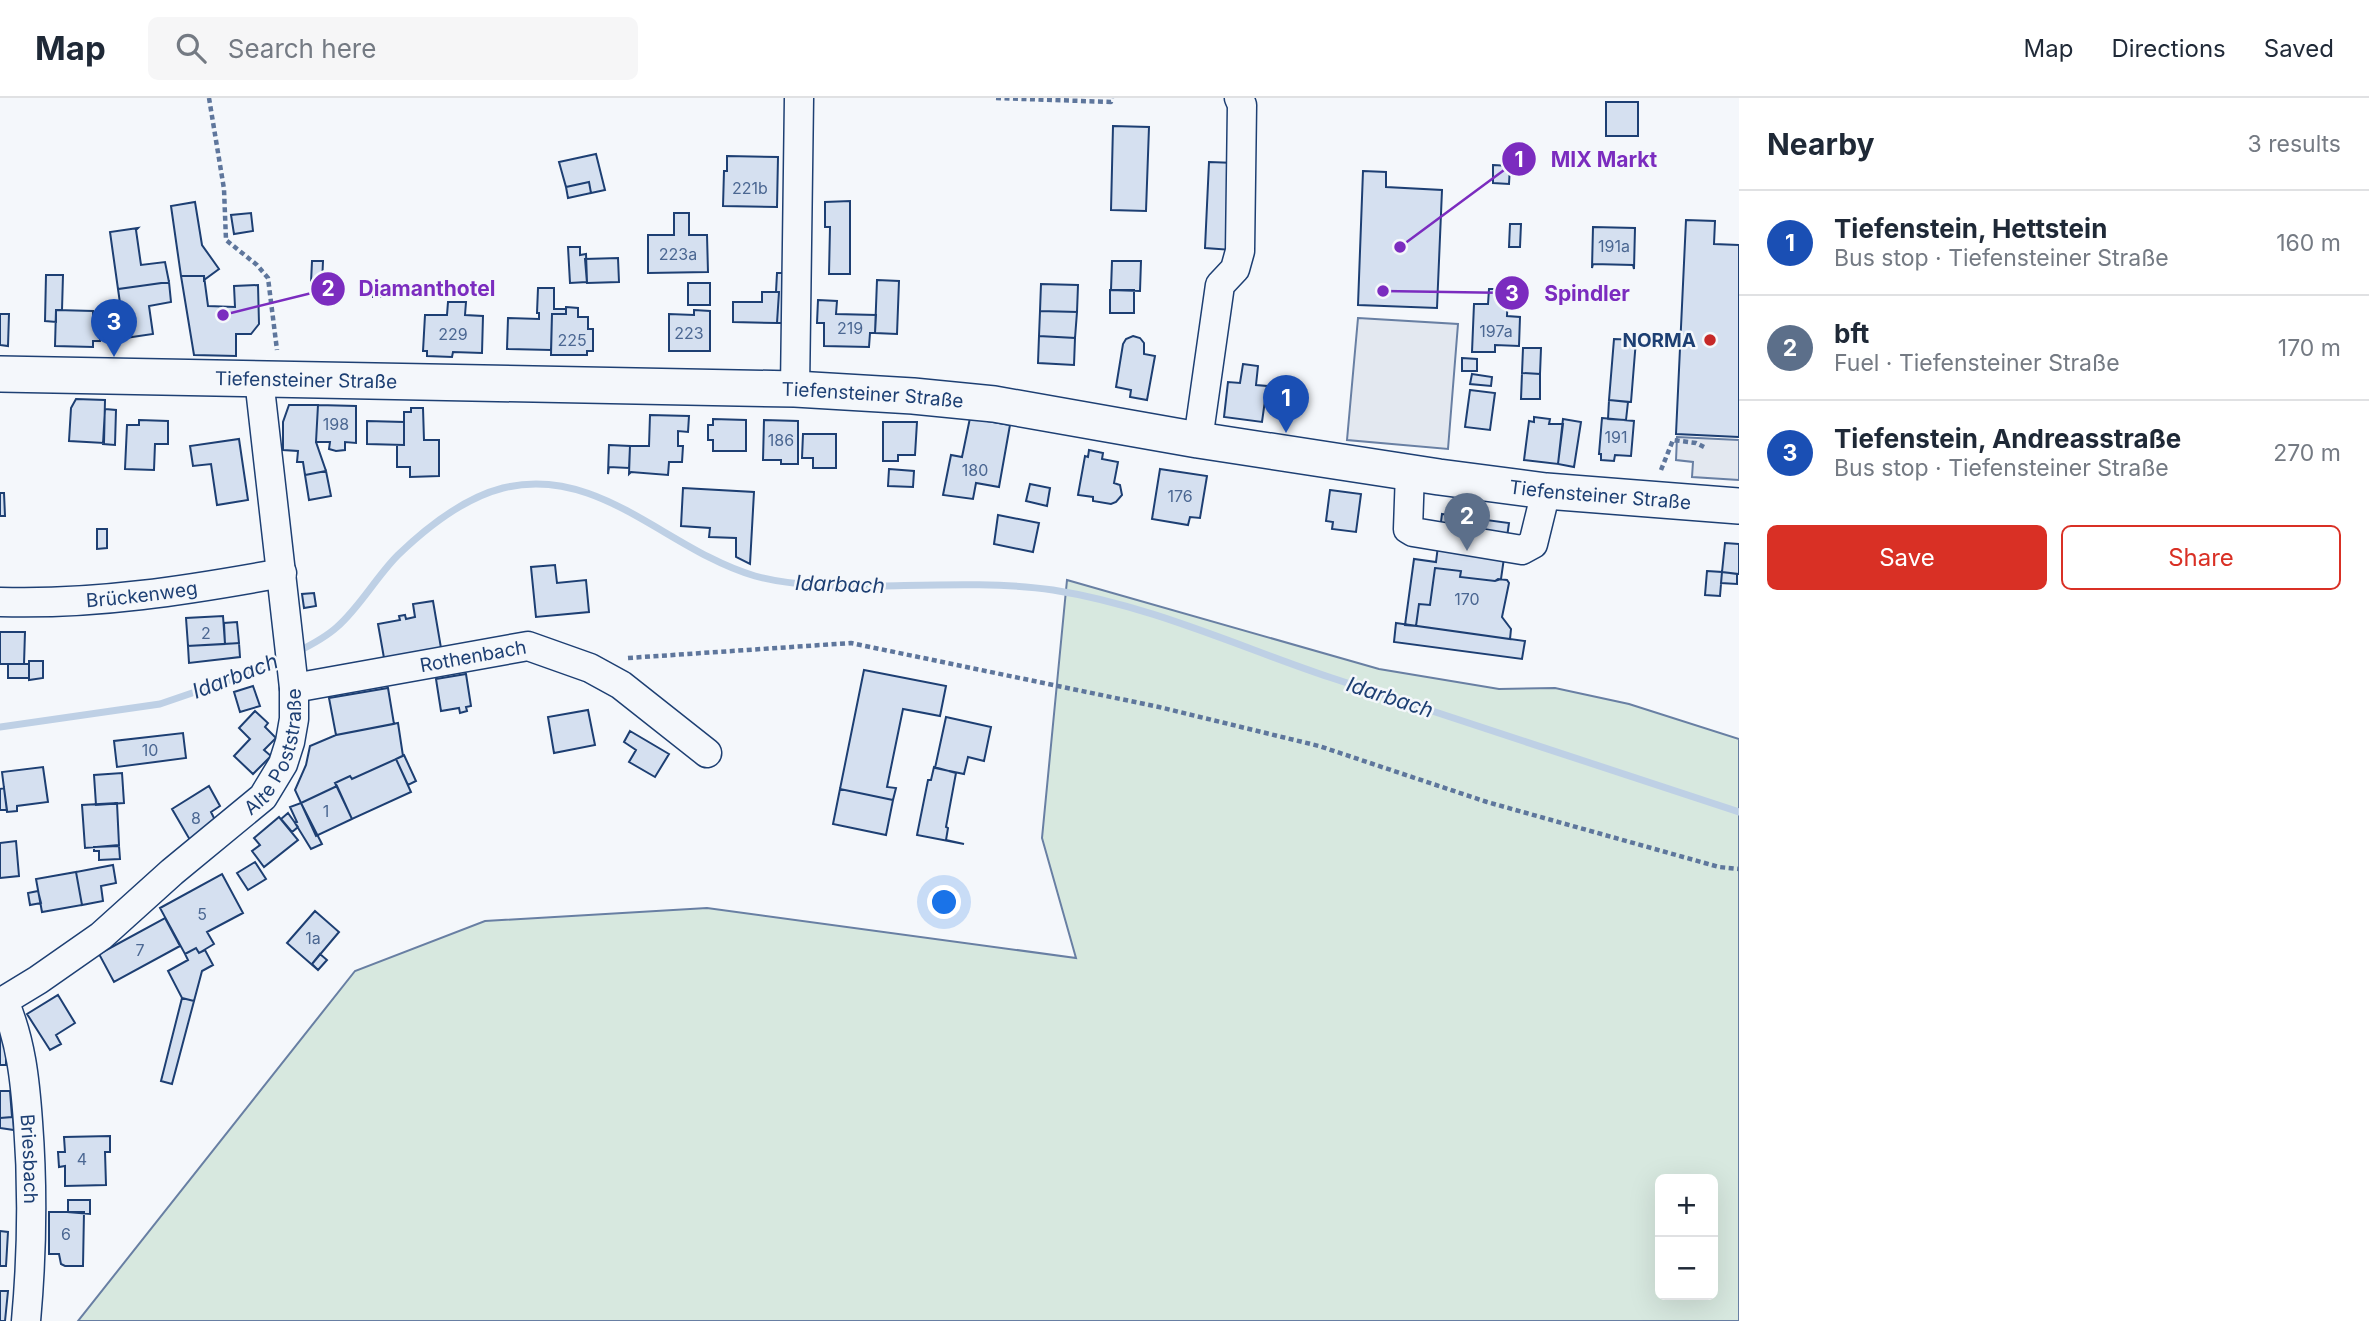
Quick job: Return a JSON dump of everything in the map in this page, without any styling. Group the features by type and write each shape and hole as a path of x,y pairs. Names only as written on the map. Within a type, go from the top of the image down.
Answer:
{"main road":[{"name":"Tiefensteiner Straße","path":"0,374 795,389 913,396 994,404 1198,440 1546,491 1739,506"}],"street":[{"path":"795,389 799,98"},
{"path":"1198,440 1220,285 1235,269 1240,251 1242,105 1239,98"},
{"name":"Alte Poststraße","path":"2,1002 38,981 101,936 262,797 284,764 294,719 293,677 282,573 269,379"},
{"path":"1410,472 1408,529 1522,550 1533,544 1546,491"},
{"name":"Brückenweg","path":"0,602 131,597 282,573"},
{"name":"Rothenbach","path":"293,677 528,646 590,667 621,685 707,752"},
{"name":"Briesbach","path":"2,1002 18,1036 24,1068 31,1157 32,1224 26,1321"}],"path":[{"path":"209,98 224,189 226,240 257,265 268,278 272,298 269,379"},
{"path":"996,98 1111,102 1112,98"},
{"path":"1649,500 1673,440 1696,443 1704,447"},
{"path":"590,667 608,660 851,643 1159,707 1320,746 1487,802 1719,867 1739,869"}],"shaded area":[{"path":"1358,318 1458,324 1448,449 1347,440"},
{"path":"1677,437 1739,440 1739,480 1692,477 1693,462 1676,460"},
{"path":"1067,580 1379,669 1499,689 1555,688 1629,704 1739,739 1739,1321 78,1321 355,971 485,921 707,908 1076,958 1042,838"}],"building":[{"path":"1606,102 1638,102 1638,136 1606,136"},
{"path":"1113,126 1149,127 1146,211 1111,210"},
{"path":"596,154 605,190 591,193 589,182 566,187 559,162"},
{"path":"727,156 778,157 777,207 723,206"},
{"path":"1209,162 1236,163 1232,250 1205,248"},
{"path":"1493,165 1510,166 1509,184 1493,183"},
{"path":"1363,171 1386,172 1386,187 1442,190 1437,308 1358,305"},
{"path":"589,182 591,193 568,198 566,187"},
{"path":"850,201 850,274 829,274 830,227 825,227 825,202"},
{"path":"195,202 202,245 219,269 204,280 204,276 181,276 171,206"},
{"path":"251,213 253,231 234,234 231,215"},
{"path":"674,213 689,213 689,235 707,235 708,272 648,273 648,235 674,235"},
{"name":"NORMA","path":"1686,220 1715,221 1714,244 1739,245 1739,437 1676,434"},
{"path":"1510,224 1521,224 1520,247 1509,247"},
{"path":"1593,227 1635,228 1634,269 1633,265 1593,264 1592,268"},
{"path":"138,228 136,230 141,265 165,262 169,282 118,289 110,232"},
{"path":"568,247 580,247 580,255 586,254 587,282 570,283"},
{"path":"618,258 619,282 587,283 585,259"},
{"path":"312,261 323,261 322,284 311,283"},
{"path":"1112,261 1141,261 1140,291 1111,290"},
{"path":"777,273 792,273 791,323 777,323"},
{"path":"46,275 63,275 62,310 56,310 56,322 45,321"},
{"path":"181,276 204,276 208,306 235,307 234,286 258,285 259,324 251,334 236,334 236,356 194,355"},
{"path":"877,280 899,281 897,334 875,333"},
{"path":"169,282 171,302 149,306 153,334 125,338 118,289"},
{"path":"688,283 710,283 710,305 688,305"},
{"path":"1041,284 1078,285 1077,312 1040,311"},
{"path":"373,285 392,286 391,297 373,297"},
{"path":"538,288 554,288 554,309 566,309 566,314 552,314 551,350 507,349 508,318 539,319"},
{"path":"1489,289 1508,289 1507,316 1520,317 1519,346 1495,345 1495,352 1472,352 1474,304 1488,304"},
{"path":"1110,290 1134,290 1134,313 1110,313"},
{"path":"762,292 779,292 777,323 733,322 733,302 762,302"},
{"path":"818,300 837,301 836,314 876,315 875,333 870,333 869,347 824,346 824,323 817,323"},
{"path":"448,302 466,302 465,315 483,316 482,353 453,352 452,357 427,356 427,351 423,351 425,315 447,315"},
{"path":"566,307 578,308 578,317 588,317 588,329 593,329 593,351 587,351 587,355 551,355 552,314 566,314"},
{"path":"56,310 93,311 93,316 100,316 100,341 93,341 93,347 55,346"},
{"path":"694,310 710,311 710,351 669,351 669,314 694,315"},
{"path":"1040,311 1077,312 1075,338 1039,336"},
{"path":"0,314 9,314 8,346 0,345"},
{"path":"1039,336 1075,338 1074,365 1038,363"},
{"path":"1133,336 1144,343 1144,354 1155,356 1147,400 1130,397 1131,390 1116,387 1123,344"},
{"path":"1614,339 1636,340 1631,402 1609,400"},
{"path":"1523,348 1541,348 1540,374 1522,373"},
{"path":"1462,358 1477,359 1477,371 1462,371"},
{"path":"1243,364 1258,366 1256,385 1267,386 1262,422 1224,417 1228,382 1240,383"},
{"path":"1522,373 1540,374 1540,399 1521,399"},
{"path":"1472,374 1492,377 1491,386 1470,384"},
{"path":"1470,390 1495,393 1490,430 1465,427"},
{"path":"76,399 105,400 104,443 69,441 71,408"},
{"path":"1609,400 1628,402 1626,420 1608,419"},
{"path":"289,405 318,405 316,442 326,471 305,475 303,462 297,462 298,451 283,450 283,422"},
{"path":"318,405 356,406 356,443 345,442 345,450 336,451 329,449 330,442 316,442"},
{"path":"411,408 423,408 424,440 439,440 439,476 410,477 410,467 397,467 397,445 404,445 404,412 411,412"},
{"path":"105,409 116,410 115,445 103,444"},
{"path":"650,415 689,416 688,432 678,431 678,446 683,446 682,462 669,462 668,475 629,474 630,446 649,446"},
{"path":"1534,417 1550,419 1549,424 1563,424 1558,464 1524,460 1529,421 1534,422"},
{"path":"970,418 1010,425 999,487 976,483 973,499 943,495 951,455 962,457"},
{"path":"1602,418 1634,421 1631,456 1615,455 1614,461 1601,460 1599,454"},
{"path":"713,419 746,420 746,451 713,451 713,440 708,440 708,425 713,425"},
{"path":"1563,419 1581,422 1574,467 1558,464"},
{"path":"139,420 168,421 168,444 155,444 154,470 125,469 127,425 139,425"},
{"path":"764,420 798,421 798,464 763,460"},
{"path":"367,421 404,422 404,445 367,444"},
{"path":"883,422 917,422 915,455 898,455 898,461 883,461"},
{"path":"803,434 836,434 836,468 813,468 813,458 802,458"},
{"path":"239,439 248,500 217,505 211,464 193,466 190,446"},
{"path":"609,445 630,446 629,468 609,467 608,474"},
{"path":"1089,450 1103,453 1102,459 1118,462 1114,483 1120,485 1122,495 1116,502 1111,504 1093,501 1093,497 1078,495 1085,456 1088,457"},
{"path":"889,469 914,471 913,487 888,486"},
{"path":"1160,469 1207,476 1200,518 1190,517 1188,525 1152,519"},
{"path":"326,471 331,496 309,500 305,475"},
{"path":"1030,484 1050,488 1047,506 1026,501"},
{"path":"683,488 754,492 750,564 736,557 736,538 709,537 710,528 681,526"},
{"path":"1330,490 1361,494 1356,532 1332,529 1333,522 1326,521"},
{"path":"0,493 4,493 5,516 0,516"},
{"path":"1442,514 1509,523 1501,579 1495,581 1460,577 1461,571 1435,568 1430,605 1419,604 1416,626 1405,625 1414,559 1436,562"},
{"path":"998,515 1039,523 1033,552 994,544"},
{"path":"97,529 107,529 107,548 97,549"},
{"path":"1725,543 1739,544 1739,574 1722,572"},
{"path":"555,565 557,583 586,580 589,612 536,617 531,567"},
{"path":"1435,568 1461,571 1460,577 1507,580 1509,583 1502,617 1511,629 1510,639 1416,626 1419,604 1430,605"},
{"path":"1707,571 1722,572 1720,596 1705,595"},
{"path":"1722,572 1737,574 1737,584 1721,583"},
{"path":"314,593 316,606 304,608 302,594"},
{"path":"433,601 441,648 384,658 378,624 400,620 399,616 405,615 406,619 415,617 413,604"},
{"path":"223,616 225,644 188,646 186,618"},
{"path":"237,622 239,643 225,644 224,623"},
{"path":"1396,623 1525,641 1522,659 1394,642"},
{"path":"0,632 25,632 24,664 0,664"},
{"path":"239,643 240,657 189,663 188,646"},
{"path":"29,661 43,661 43,678 29,680"},
{"path":"8,664 29,664 29,678 8,678"},
{"path":"864,670 946,686 940,716 903,709 887,787 896,788 893,800 840,789"},
{"path":"466,674 471,706 460,713 459,708 441,711 436,679"},
{"path":"253,686 260,706 240,712 234,692"},
{"path":"388,688 394,724 336,735 329,698"},
{"path":"588,710 595,745 554,753 548,717"},
{"path":"255,711 268,723 265,727 276,738 264,750 271,756 253,774 234,756 250,739 239,728"},
{"path":"946,717 991,727 984,761 968,757 964,774 935,768"},
{"path":"398,723 403,756 352,779 350,776 335,783 337,786 301,803 295,790 306,765 310,746 336,735"},
{"path":"630,731 669,754 655,777 629,762 636,750 624,742"},
{"path":"183,733 186,758 117,767 114,741"},
{"path":"404,755 416,781 408,785 396,759"},
{"path":"396,759 411,792 352,819 335,783 350,776 352,779"},
{"path":"43,767 48,802 17,806 17,811 7,812 2,772"},
{"path":"934,767 956,773 946,840 964,844 917,835 928,780 931,780"},
{"path":"122,773 124,803 96,805 94,775"},
{"path":"209,786 220,806 211,812 217,824 190,840 172,809"},
{"path":"337,786 352,819 316,836 301,803"},
{"path":"4,788 7,810 0,810 0,789"},
{"path":"840,789 893,800 886,835 833,824"},
{"path":"117,803 119,845 85,848 82,805"},
{"path":"301,803 322,844 311,849 295,823 297,822 290,807"},
{"path":"288,813 298,827 292,832 281,819"},
{"path":"279,817 298,840 264,867 252,851 260,845 254,838"},
{"path":"16,841 19,876 0,878 0,843"},
{"path":"119,846 120,859 99,860 99,851 94,851 94,847"},
{"path":"255,862 266,879 248,890 237,873"},
{"path":"113,865 116,883 101,886 103,901 82,905 76,872"},
{"path":"76,872 82,905 42,912 36,879"},
{"path":"222,874 243,913 207,932 214,944 199,953 196,948 185,954 160,908"},
{"path":"38,891 41,903 30,905 28,893"},
{"path":"315,911 339,932 312,964 318,970 287,943"},
{"path":"165,918 180,946 114,982 99,954"},
{"path":"196,948 199,953 205,950 213,965 202,971 194,1001 182,998 168,971 188,960 185,954"},
{"path":"320,954 327,960 318,970 312,964"},
{"path":"58,995 75,1023 56,1035 61,1044 50,1050 27,1014"},
{"path":"182,998 194,1001 172,1084 161,1081"},
{"path":"0,1038 6,1038 6,1065 0,1065"},
{"path":"0,1091 10,1091 12,1117 0,1118"},
{"path":"13,1117 14,1130 0,1128 0,1118"},
{"path":"110,1136 110,1152 105,1152 106,1185 65,1186 65,1166 59,1167 58,1152 65,1152 64,1137"},
{"path":"68,1200 90,1200 90,1214 68,1212"},
{"path":"49,1212 84,1212 83,1266 65,1266 61,1264 59,1254 49,1254"},
{"path":"0,1231 8,1232 6,1266 0,1266"},
{"path":"0,1291 8,1291 5,1321 0,1321"}],"waterway":[{"name":"Idarbach","path":"297,652 337,627 398,555 446,515 488,493 503,488 538,484 571,488 602,499 723,564 770,580 833,586 1010,586 1053,590 1124,606 1380,694 1739,812"},
{"name":"Idarbach","path":"0,727 160,704 268,667 283,659"}],"place":[{"name":"MIX Markt","path":"1400,247"},
{"name":"Spindler","path":"1383,291"},
{"name":"Diamanthotel","path":"223,315"},
{"name":"NORMA","path":"1710,340"},
{"name":"Tiefenstein, Andreasstraße","path":"114,357"},
{"name":"Tiefenstein, Hettstein","path":"1286,433"},
{"name":"bft","path":"1467,551"}]}
